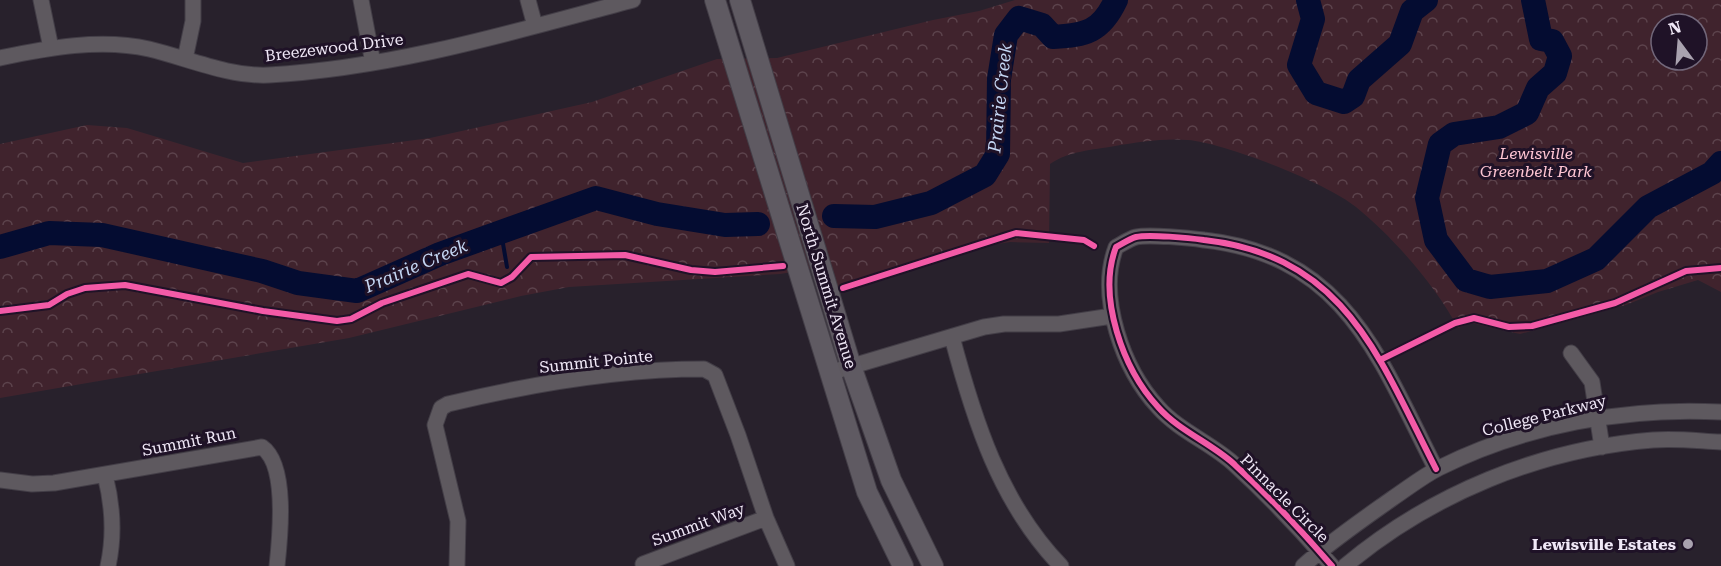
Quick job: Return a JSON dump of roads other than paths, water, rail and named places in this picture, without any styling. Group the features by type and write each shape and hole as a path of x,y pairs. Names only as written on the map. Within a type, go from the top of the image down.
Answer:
{"main road":[{"name":"North Summit Avenue","path":"715,0 867,492 903,566"},
{"name":"North Summit Avenue","path":"740,0 851,366 891,480 933,566"}],"street":[{"path":"40,0 51,48"},
{"path":"185,59 192,21 193,0"},
{"path":"361,0 373,63"},
{"path":"528,0 535,26"},
{"name":"Breezewood Drive","path":"0,58 51,48 114,45 147,49 266,75 373,63 456,47 633,0"},
{"name":"Pinnacle Circle","path":"1332,566 1228,459 1179,426 1158,407 1130,364 1112,316 1110,261 1116,247 1137,236 1234,243 1281,261 1305,274 1332,294 1360,327 1436,469"},
{"path":"829,373 1004,324 1059,324 1112,316"},
{"path":"952,337 972,413 1014,507 1040,545 1061,566"},
{"path":"1571,353 1592,382 1602,447"},
{"name":"Summit Pointe","path":"457,566 458,521 435,424 441,408 501,392 573,379 696,369 710,371 715,375 766,518 787,566"},
{"name":"College Parkway","path":"1302,566 1319,551 1436,469 1505,441 1626,413 1721,412"},
{"path":"1345,566 1396,526 1452,496 1525,465 1602,447 1654,440 1721,442"},
{"name":"Summit Run","path":"0,480 32,484 105,475 262,447 273,459 280,504 276,566"},
{"path":"105,475 111,496 113,540 108,566"},
{"name":"Summit Way","path":"643,564 766,518"}],"waterway":[{"name":"Prairie Creek","path":"834,216 875,217 931,203 985,175 998,154 999,79 1006,35 1019,18 1042,25 1053,37 1083,33 1098,25 1116,0"},
{"name":"Prairie Creek","path":"1308,0 1313,19 1299,65 1316,93 1344,102 1353,96 1359,80 1400,44 1412,11 1426,0"},
{"name":"Prairie Creek","path":"1533,0 1541,39 1552,41 1560,56 1555,73 1538,88 1527,113 1499,127 1454,134 1440,144 1427,198 1436,240 1466,280 1490,287 1547,281 1596,259 1648,207 1712,173 1721,163"},
{"name":"Prairie Creek","path":"0,247 49,233 102,235 262,271 298,283 357,291 440,254 596,198 657,214 725,225 758,224"},
{"path":"501,232 507,267"}],"place":[{"name":"Lewisville Estates","path":"1688,544"}],"park label":[{"name":"Lewisville Greenbelt Park","path":"1536,162"}]}
